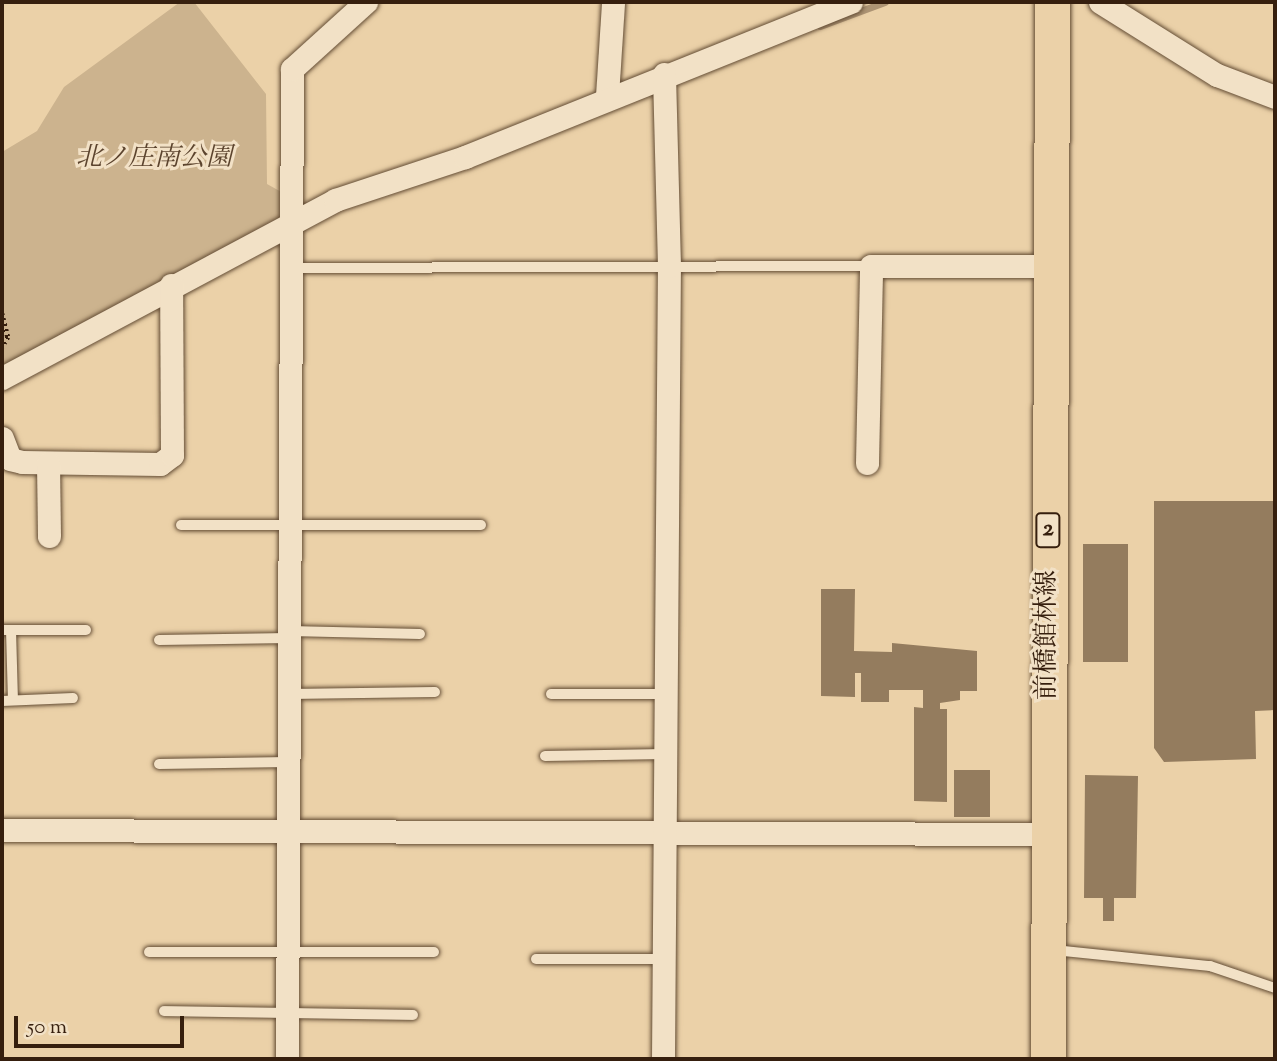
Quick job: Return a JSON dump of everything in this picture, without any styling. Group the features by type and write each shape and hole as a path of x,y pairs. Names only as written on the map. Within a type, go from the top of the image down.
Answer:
{"main road":[{"name":"前橋館林線","path":"1048,1059 1048,267 1052,2"}],"street":[{"path":"287,1059 292,69 366,2"},
{"path":"607,96 613,2"},
{"path":"2,379 171,285 335,200 465,157 607,96 851,2"},
{"path":"1100,2 1217,75 1275,97"},
{"path":"663,1059 669,266 664,74"},
{"path":"867,463 871,266 1048,267"},
{"path":"2,438 10,459 48,463 160,464 172,454 171,285"},
{"path":"48,463 49,536"},
{"path":"2,830 1048,834"}],"lane":[{"path":"290,268 871,266"},
{"path":"181,525 481,525"},
{"path":"73,698 7,700 6,630 86,630"},
{"path":"159,640 420,634"},
{"path":"289,694 435,692"},
{"path":"551,694 665,694"},
{"path":"545,756 665,754"},
{"path":"159,764 288,762"},
{"path":"1048,949 1210,966 1275,988"},
{"path":"149,952 435,952"},
{"path":"536,959 664,959"},
{"path":"164,1011 413,1015"}],"path":[{"path":"2,313 8,337 2,347"}],"green space":[{"name":"北ノ庄南公園","path":"180,2 194,2 266,94 267,184 285,194 281,218 2,367 2,152 37,131 64,87"}],"building":[{"path":"1154,501 1275,501 1275,710 1255,711 1256,759 1164,762 1154,748"},
{"path":"1083,544 1128,544 1128,662 1083,662"},
{"path":"821,589 855,589 854,651 892,652 892,643 977,651 977,691 960,691 960,700 940,703 940,709 947,709 947,802 914,801 914,707 923,708 923,690 889,690 889,702 861,702 861,673 855,673 855,697 821,696"},
{"path":"954,770 990,770 990,817 954,817"},
{"path":"1085,775 1138,776 1136,898 1114,898 1114,921 1103,921 1103,898 1084,898"}],"waterway":[{"path":"820,26 885,2"}]}
